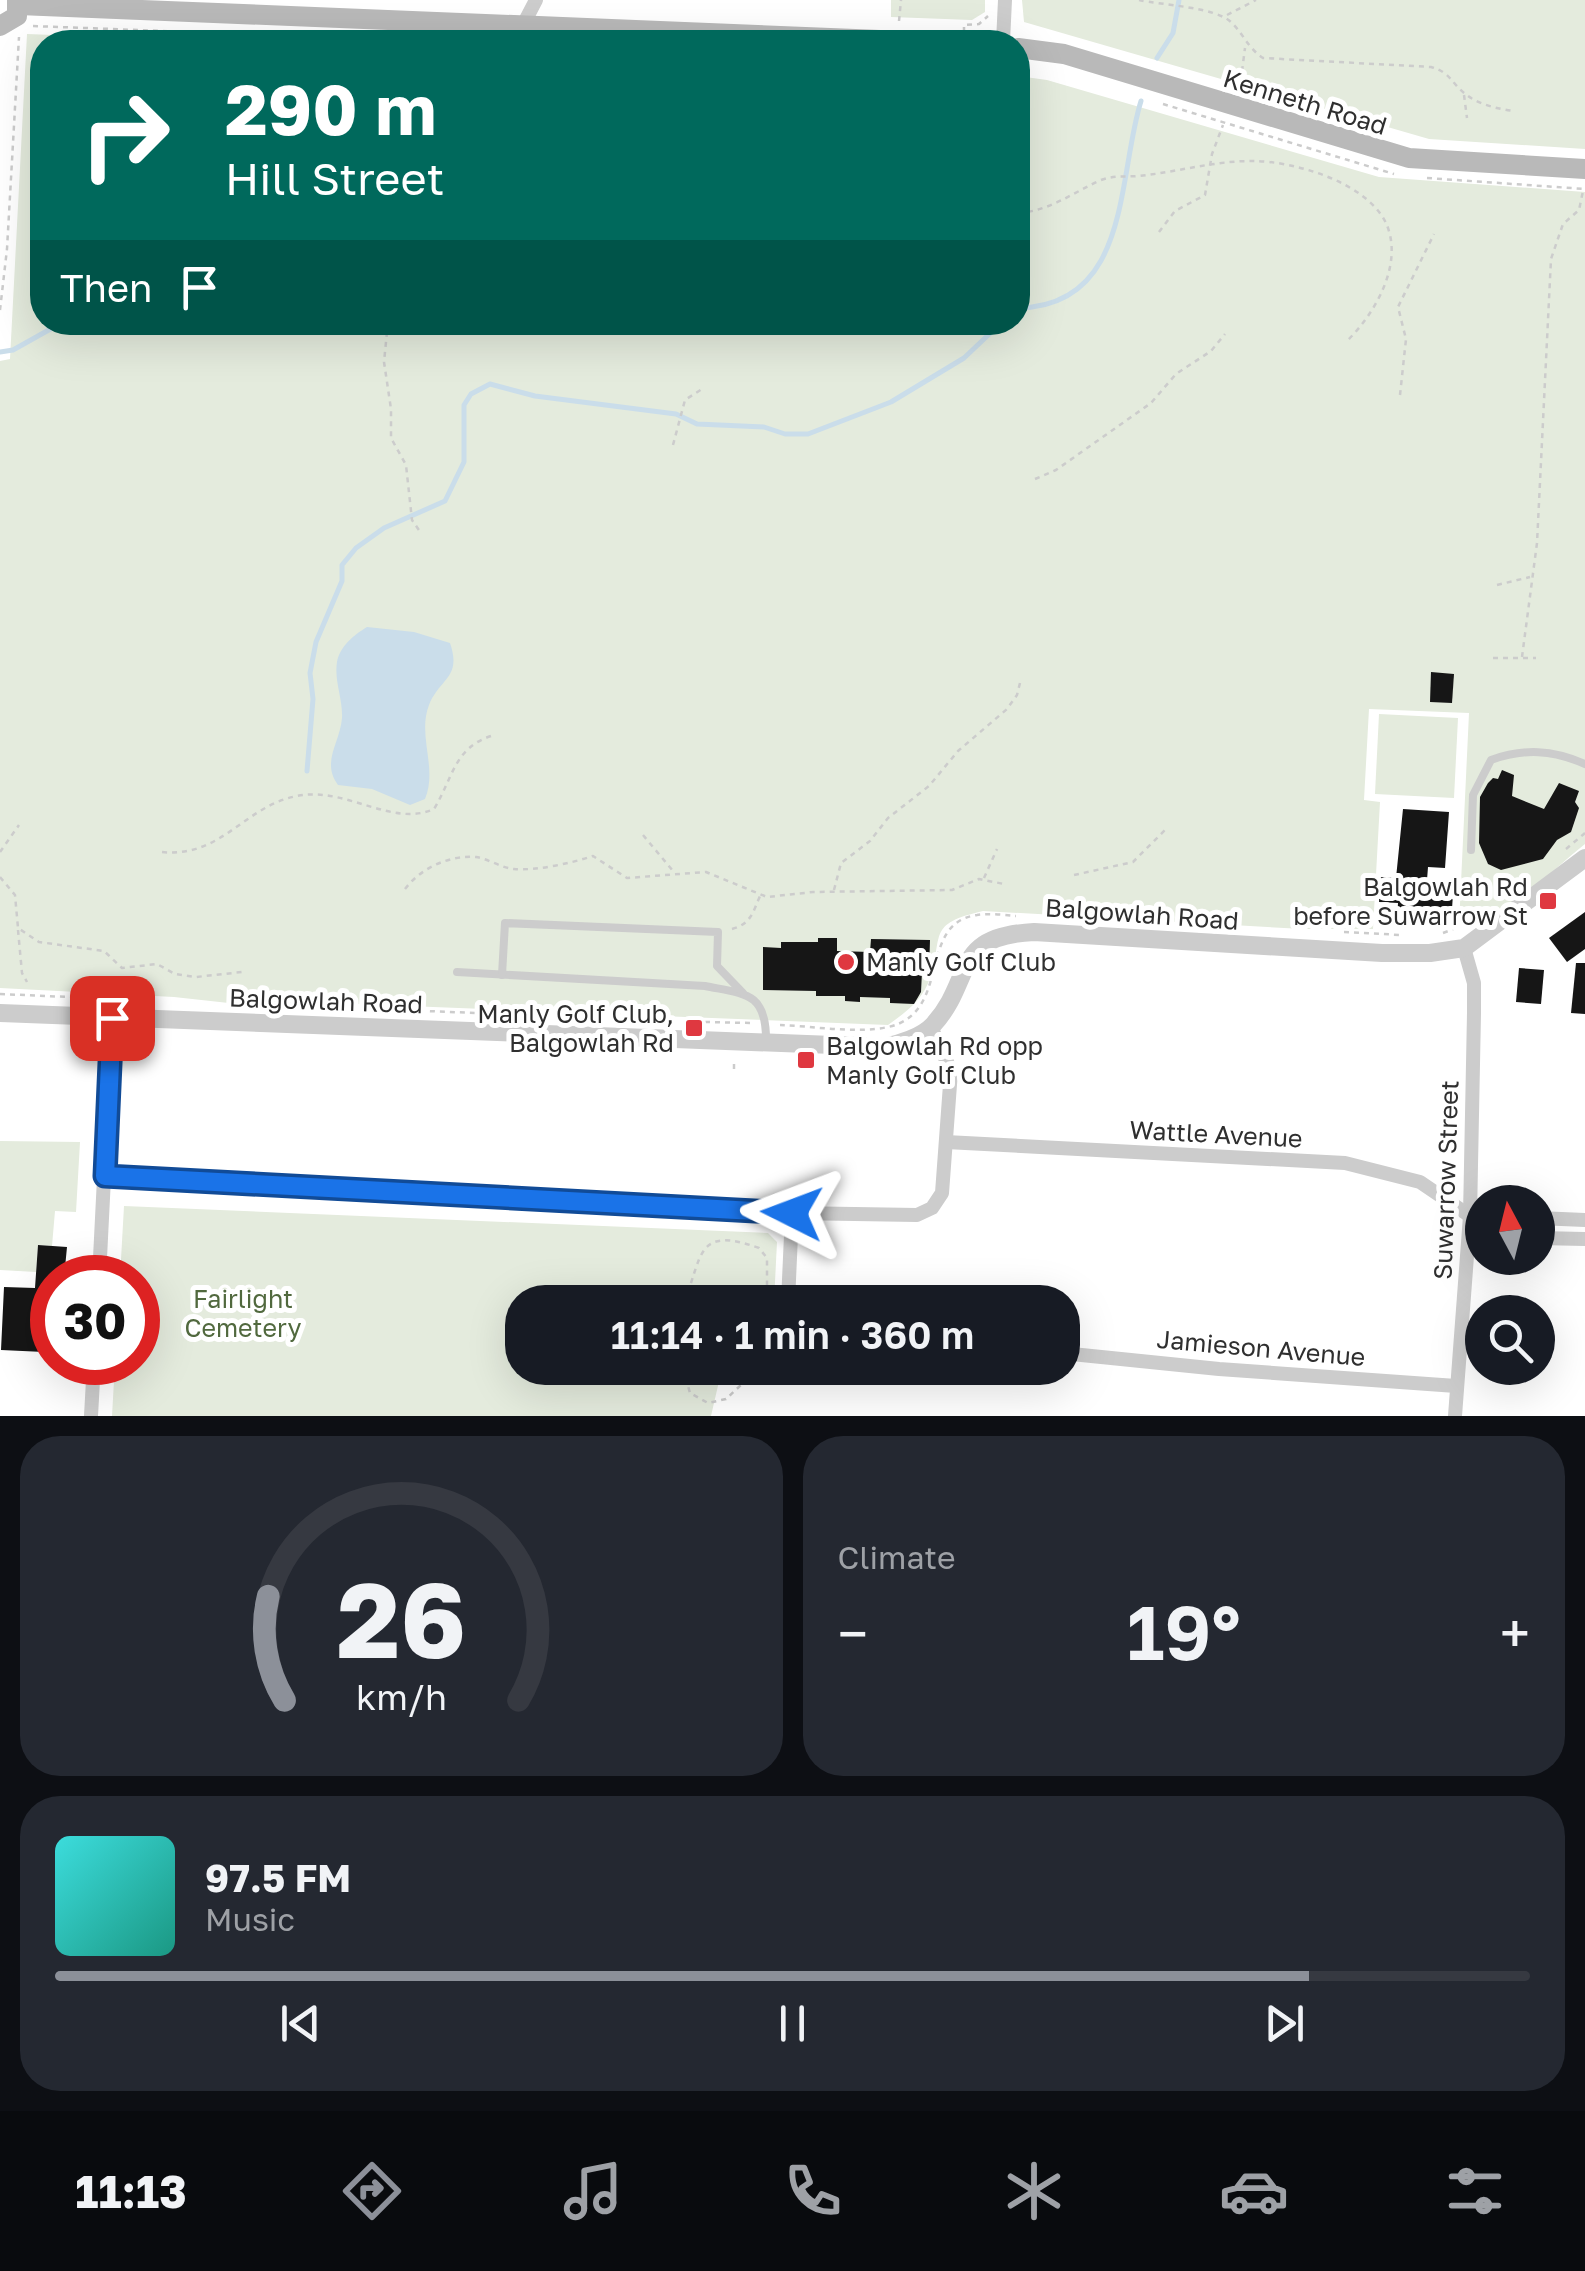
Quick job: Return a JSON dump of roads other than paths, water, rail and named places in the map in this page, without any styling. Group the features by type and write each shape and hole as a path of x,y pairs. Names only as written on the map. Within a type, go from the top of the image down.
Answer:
{"main road":[{"path":"10,28 20,10 643,30"},
{"name":"Kenneth Road","path":"1030,50 1064,54 1409,158 1584,179"}],"street":[{"path":"523,25 536,0"},
{"path":"1004,30 1005,0"},
{"path":"1464,948 1585,858"},
{"name":"Balgowlah Road","path":"0,1013 884,1048 931,1027 970,956 984,944 1014,934 1382,953 1464,948"},
{"name":"Suwarrow Street","path":"1464,948 1474,992 1476,1185"},
{"path":"100,1255 112,1018"},
{"path":"105,1176 904,1216 926,1212 942,1192 951,1071 931,1027"},
{"name":"Wattle Avenue","path":"946,1142 1345,1163 1420,1182 1465,1209"},
{"path":"789,1285 792,1213"},
{"path":"1555,1219 1585,1220"},
{"path":"1555,1238 1585,1239"},
{"name":"Suwarrow Street","path":"1456,1416 1456,1386 1471,1275"},
{"name":"Jamieson Avenue","path":"1080,1354 1219,1369 1456,1386"},
{"path":"91,1416 93,1385"}],"lane":[{"path":"1471,850 1473,795 1491,760 1519,752 1542,752 1585,764"},
{"path":"502,975 505,923 718,932 717,966 743,993"},
{"path":"456,972 705,986 743,993 757,1000 766,1015 766,1044"}],"water":[{"path":"367,627 414,632 450,643 453,655 452,671 434,696 426,717 429,776 425,799 410,805 372,789 338,785 333,777 331,760 342,718 337,662 344,646"}],"waterway":[{"path":"1157,58 1173,33 1179,0"},
{"path":"1030,306 1055,302 1082,286 1100,262 1113,233 1141,101"},
{"path":"0,352 13,350 40,335"},
{"path":"307,771 313,699 310,673 316,642 342,581 342,565 356,548 384,528 445,501 464,462 464,405 471,394 490,384 535,396 676,414 697,424 764,427 785,434 808,434 891,402 964,358 988,335"}],"place":[{"name":"Balgowlah Rd before Suwarrow St","path":"1548,901"},
{"name":"Manly Golf Club","path":"846,962"},
{"name":"Manly Golf Club, Balgowlah Rd","path":"694,1028"},
{"name":"Balgowlah Rd opp Manly Golf Club","path":"806,1060"}],"park label":[{"name":"Fairlight Cemetery","path":"243,1314"}]}
